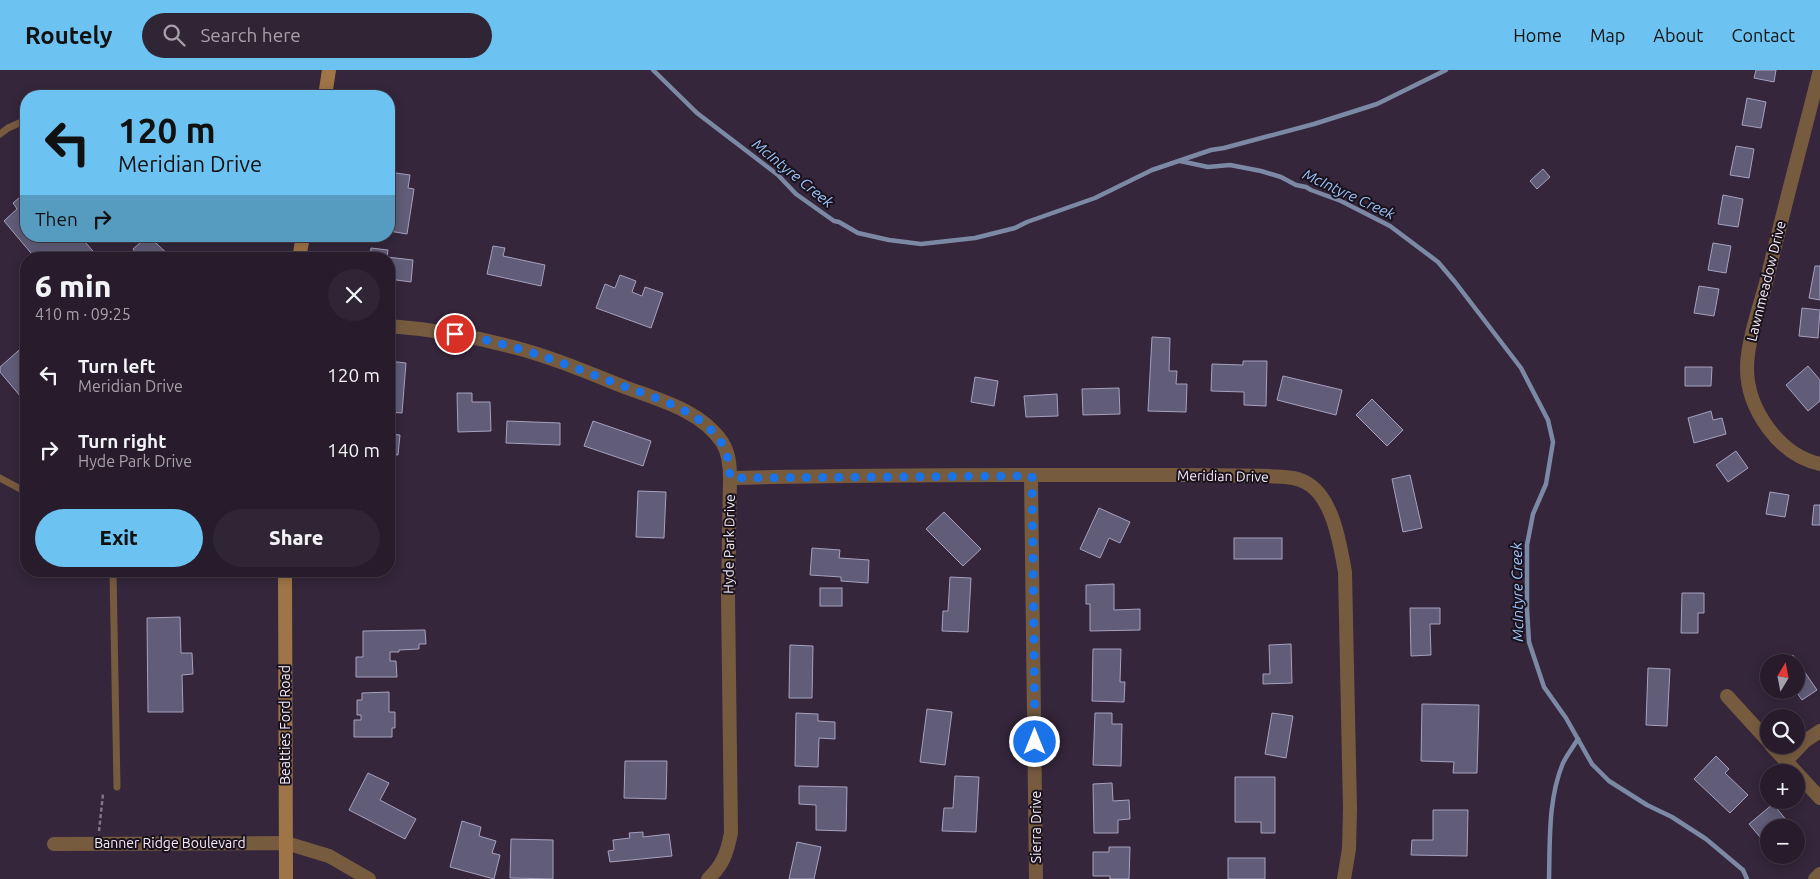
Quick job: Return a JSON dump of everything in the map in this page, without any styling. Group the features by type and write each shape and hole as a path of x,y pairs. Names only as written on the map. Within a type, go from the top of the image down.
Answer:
{"main road":[{"path":"326,90 329,70"},
{"name":"Beatties Ford Road","path":"284,577 286,879"}],"street":[{"name":"Lawnmeadow Drive","path":"1820,70 1749,351 1747,368 1749,386 1754,403 1775,437 1790,451 1810,462 1820,464"},
{"name":"Hyde Park Drive","path":"395,327 470,336 562,362 685,411 700,421 722,442 729,460 730,478 728,596 731,834 724,861 708,879"},
{"name":"Sierra Drive","path":"1032,476 1036,879"},
{"name":"Meridian Drive","path":"730,478 1260,476 1286,477 1304,481 1315,489 1325,503 1332,518 1340,544 1345,572 1350,809 1349,849 1344,879"},
{"path":"1727,696 1760,733"},
{"path":"1786,761 1805,741 1820,731"},
{"path":"1779,754 1820,798"},
{"name":"Banner Ridge Boulevard","path":"54,844 286,843"},
{"path":"286,843 329,856 369,879"},
{"path":"1815,879 1820,874"}],"lane":[{"path":"0,134 20,123"},
{"path":"0,478 20,489"},
{"path":"113,577 117,787"}],"path":[{"path":"100,826 103,794"}],"building":[{"path":"1756,70 1776,70 1774,82 1754,78"},
{"path":"1747,98 1766,102 1761,128 1742,125"},
{"path":"1736,146 1754,149 1749,178 1730,175"},
{"path":"1543,169 1550,177 1537,189 1530,181"},
{"path":"395,173 410,175 408,188 414,189 407,234 395,232"},
{"path":"1723,195 1743,199 1738,227 1718,224"},
{"path":"20,197 20,240 4,221 17,209 13,203"},
{"path":"22,242 85,242 94,252 30,252"},
{"path":"141,242 154,242 166,252 135,252 133,249"},
{"path":"1713,243 1731,246 1726,273 1708,270"},
{"path":"493,246 505,248 503,256 545,265 541,286 487,274"},
{"path":"371,248 388,250 388,252 370,252"},
{"path":"395,258 413,260 411,282 395,280"},
{"path":"1815,266 1820,266 1820,300 1809,298"},
{"path":"620,275 636,281 632,292 642,296 645,287 663,293 651,328 596,308 605,284 615,288"},
{"path":"1699,286 1719,289 1714,316 1694,313"},
{"path":"1802,308 1820,310 1818,338 1799,336"},
{"path":"1152,337 1170,338 1169,371 1177,371 1176,384 1187,384 1186,412 1148,411"},
{"path":"20,349 20,396 0,372 0,367"},
{"path":"1243,361 1267,361 1266,406 1244,405 1244,392 1211,391 1212,364 1243,365"},
{"path":"395,362 406,363 402,413 395,412"},
{"path":"1808,366 1820,380 1820,401 1808,411 1786,385"},
{"path":"1685,367 1712,367 1711,386 1685,386"},
{"path":"1283,376 1342,390 1336,415 1277,400"},
{"path":"975,377 998,381 994,406 971,402"},
{"path":"1119,388 1120,414 1083,415 1082,389"},
{"path":"457,393 472,393 472,402 490,402 491,431 458,432"},
{"path":"1057,394 1058,416 1026,417 1024,396"},
{"path":"1372,399 1403,430 1387,446 1356,415"},
{"path":"1711,411 1713,420 1722,418 1726,434 1694,443 1688,418"},
{"path":"507,421 560,423 560,445 506,443"},
{"path":"593,421 651,441 643,466 584,446"},
{"path":"395,435 400,435 398,455 395,455"},
{"path":"1736,451 1748,468 1728,482 1716,465"},
{"path":"1410,475 1422,528 1403,532 1392,479"},
{"path":"638,491 666,492 664,538 636,537"},
{"path":"1770,492 1789,495 1785,517 1766,514"},
{"path":"1814,505 1820,505 1820,525 1812,525"},
{"path":"1099,508 1130,522 1120,543 1109,538 1100,558 1080,549"},
{"path":"944,512 981,549 963,566 926,529"},
{"path":"1234,538 1282,538 1282,559 1234,559"},
{"path":"812,548 840,550 839,558 869,560 868,583 841,581 841,577 810,575"},
{"path":"950,577 971,578 968,632 942,631 943,611 948,611"},
{"path":"1114,584 1114,610 1140,609 1140,630 1090,631 1090,604 1086,604 1086,585"},
{"path":"820,588 842,588 842,606 820,606"},
{"path":"1682,593 1704,593 1704,613 1698,613 1698,633 1681,633"},
{"path":"1410,608 1440,608 1440,624 1430,624 1431,655 1411,656"},
{"path":"180,617 181,653 192,653 193,674 182,675 183,712 148,712 147,618"},
{"path":"425,630 426,644 419,644 419,649 390,652 390,661 396,661 397,677 356,677 356,657 363,657 363,631"},
{"path":"1291,644 1292,683 1263,684 1263,674 1270,674 1269,645"},
{"path":"790,645 813,646 812,698 789,698"},
{"path":"1093,649 1121,649 1120,682 1125,682 1124,702 1092,701"},
{"path":"1648,668 1670,669 1667,726 1646,725"},
{"path":"1805,672 1817,690 1805,698"},
{"path":"389,692 389,712 395,712 395,728 392,728 392,737 354,737 354,720 361,720 361,715 357,715 357,700 362,700 362,693"},
{"path":"1422,704 1479,705 1477,773 1453,773 1454,762 1421,761"},
{"path":"927,709 952,712 945,765 920,762"},
{"path":"796,713 818,714 818,721 835,722 835,739 819,738 818,767 795,766"},
{"path":"1095,713 1112,713 1112,724 1122,724 1121,766 1093,765"},
{"path":"1272,713 1293,716 1286,758 1265,754"},
{"path":"1716,756 1729,769 1725,773 1748,795 1730,813 1694,779"},
{"path":"625,761 667,761 666,799 624,798"},
{"path":"368,773 389,783 380,800 416,819 405,839 349,810"},
{"path":"955,776 979,777 976,832 942,831 944,808 953,808"},
{"path":"1235,777 1275,777 1275,833 1261,833 1261,822 1235,822"},
{"path":"1112,783 1113,801 1129,800 1130,819 1118,820 1118,833 1094,833 1093,784"},
{"path":"799,786 847,787 846,831 816,830 816,805 799,804"},
{"path":"1767,809 1777,809 1786,819 1760,819 1760,837 1749,824"},
{"path":"1433,810 1468,810 1467,856 1411,855 1412,840 1433,840"},
{"path":"462,821 481,827 479,836 496,841 492,853 500,855 494,879 450,867"},
{"path":"643,832 643,837 669,834 672,856 610,862 608,851 614,850 613,840 630,838 629,833"},
{"path":"511,839 553,840 553,879 510,878"},
{"path":"797,842 821,847 814,879 789,879"},
{"path":"1109,847 1130,847 1129,879 1110,879 1110,876 1093,876 1093,852 1109,852"},
{"path":"1228,858 1265,858 1265,879 1228,879"}],"waterway":[{"name":"McIntyre Creek","path":"653,70 697,113 778,175 796,194 834,221 858,233 889,240 921,244 975,238 1015,228 1095,198 1152,170 1211,150 1314,124 1377,104 1446,70"},
{"name":"McIntyre Creek","path":"1180,161 1208,167 1230,165 1261,171 1341,201 1390,226 1438,262 1455,282 1521,368 1548,420 1553,442 1546,484 1533,514 1527,545 1529,642 1544,687 1566,718 1592,764 1609,781 1706,839 1743,870 1747,879"},
{"path":"1549,879 1551,820 1555,791 1563,763 1578,739"}],"route":[{"path":"455,334 513,347 562,362 685,411 711,430 722,442 728,454 730,478 1032,476 1035,742"}]}
